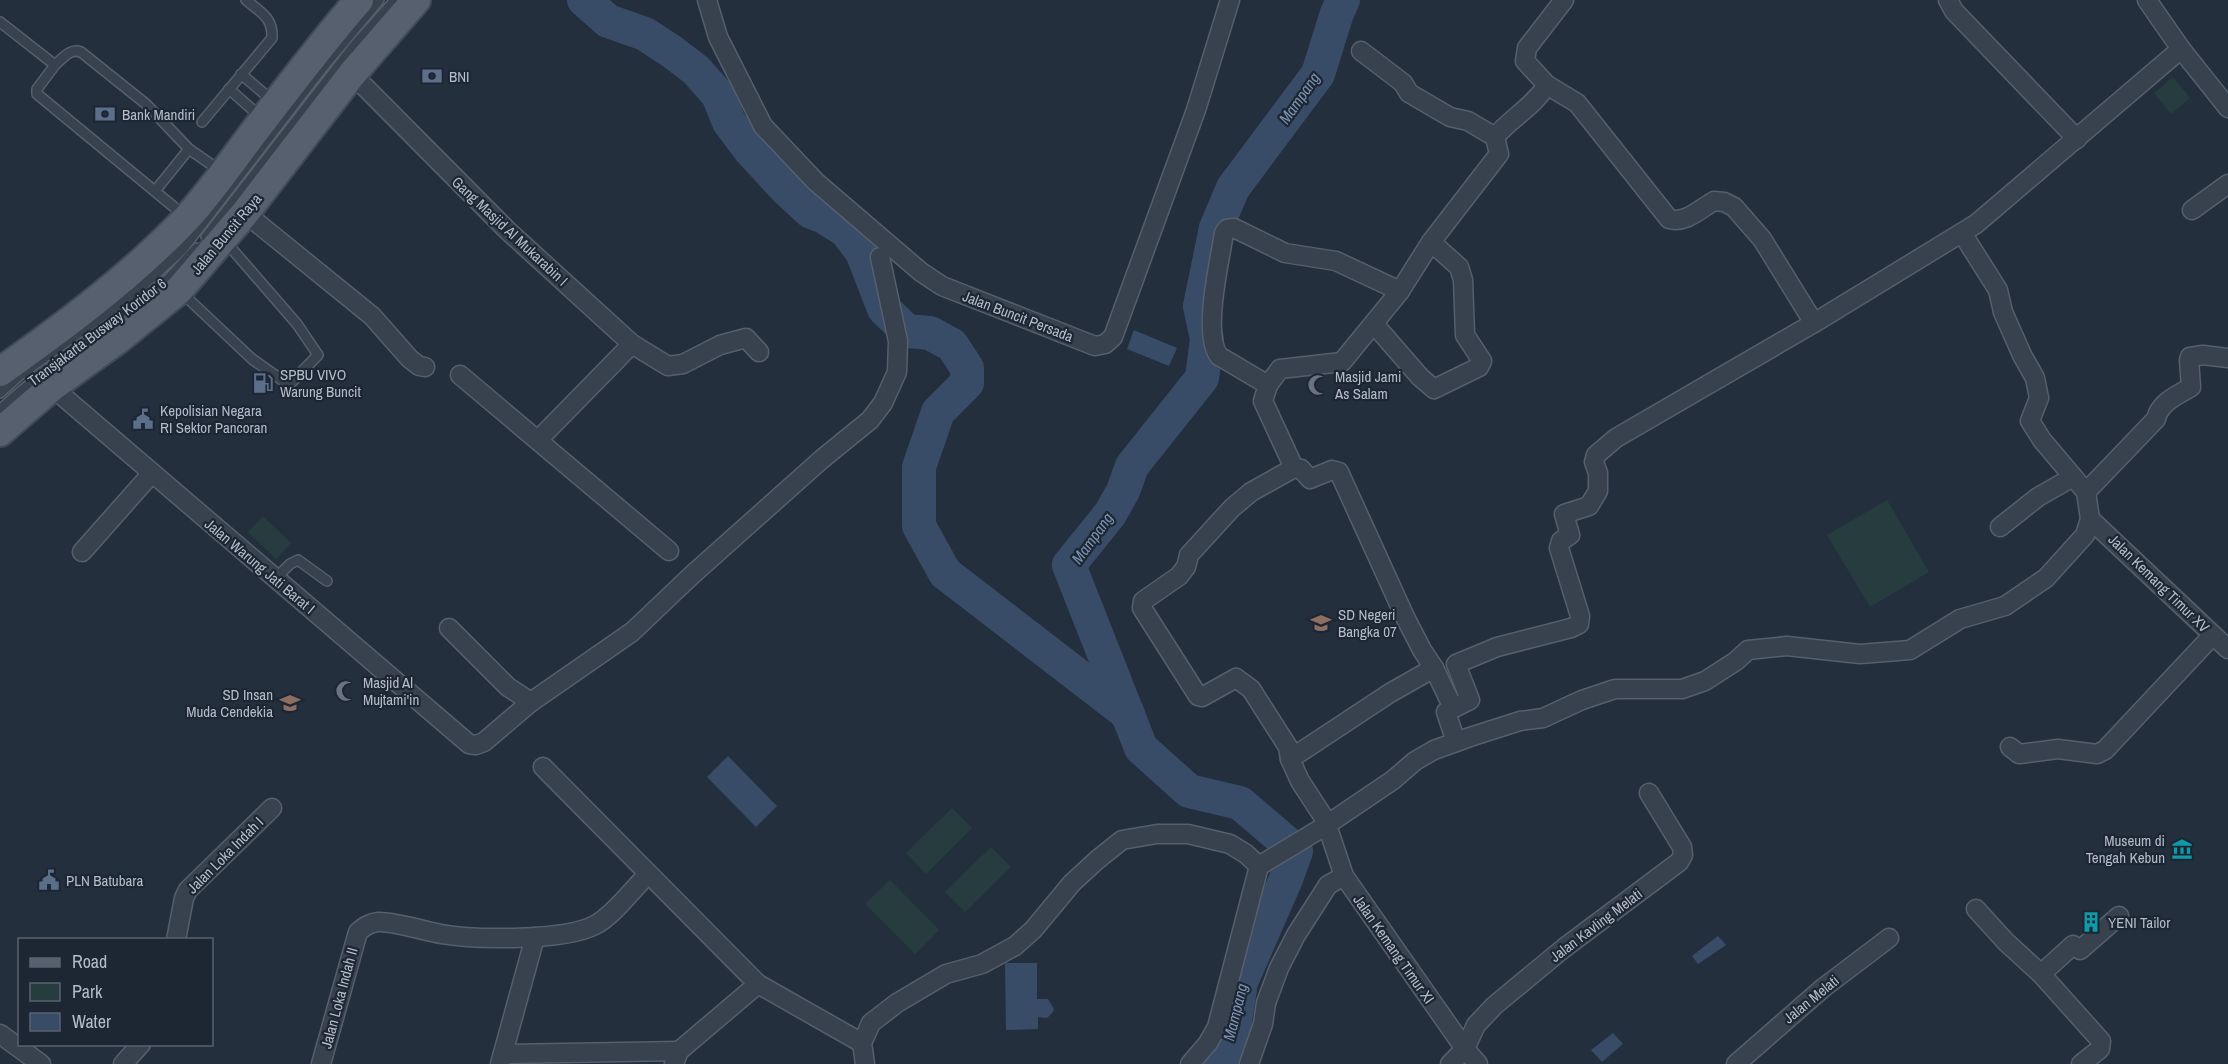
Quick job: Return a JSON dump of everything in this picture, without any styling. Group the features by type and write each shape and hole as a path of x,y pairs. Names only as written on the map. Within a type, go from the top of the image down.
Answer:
{"main road":[{"path":"0,372 78,316 127,275 187,218 224,173 321,44 359,0"},
{"name":"Jalan Buncit Raya","path":"0,432 52,387 117,340 178,290 224,239 352,74 416,0"}],"street":[{"name":"Jalan Buncit Persada","path":"707,0 718,37 763,126 816,182 921,272 942,286 1095,346 1105,344 1113,337 1196,110 1230,0"},
{"path":"1564,0 1527,48 1525,61 1546,86 1577,103 1669,219 1677,221 1684,219 1714,201 1724,202 1734,207 1762,239 1814,323"},
{"path":"1947,0 1954,11 2077,139"},
{"path":"2147,0 2181,49 2228,108"},
{"path":"1456,742 1446,716 1448,710 1470,700 1456,664 1497,647 1572,628 1579,624 1580,616 1559,548 1561,541 1570,535 1564,514 1589,506 1598,491 1598,473 1594,462 1596,455 1616,438 1814,323 1976,224 2181,49"},
{"path":"1361,51 1403,83 1409,93 1450,117 1468,121 1495,137 1499,154 1431,242 1400,291 1342,362 1280,369 1268,385 1263,401 1294,468 1301,469 1310,480 1332,470 1339,472 1405,617 1434,668 1453,708"},
{"name":"Gang Masjid Al Mukarabin I","path":"352,74 507,230 632,344 668,366 683,364 720,345 746,338 759,352"},
{"path":"1495,137 1509,121 1526,110 1540,96 1546,86"},
{"path":"2192,210 2228,184"},
{"path":"245,213 372,316 410,359 419,366 425,367"},
{"path":"1268,385 1219,356 1215,351 1211,314 1224,233 1227,229 1234,228 1285,253 1336,261 1400,291"},
{"path":"1190,1064 1209,1044 1217,1027 1259,866 1323,830 1393,780 1415,761 1434,750 1520,721 1543,718 1582,700 1615,689 1682,689 1706,681 1748,650 1787,646 1860,654 1910,650 1959,619 2006,606 2046,578 2085,535 2092,520 2086,492 2042,440 2030,421 2039,398 2035,378 2003,312 1998,290 1962,233"},
{"path":"1374,324 1420,377 1434,389 1479,367 1482,361 1465,335 1463,280 1459,267 1431,242"},
{"path":"449,628 507,687 531,702 632,632 700,567 822,459 870,420 883,404 897,372 898,341 880,257"},
{"path":"538,440 632,344"},
{"path":"2086,492 2156,419 2158,410 2166,402 2191,387 2190,357 2203,355 2228,358"},
{"path":"460,375 669,551"},
{"name":"Jalan Warung Jati Barat I","path":"52,387 469,744 476,745 484,742 531,702"},
{"name":"Jalan Kemang Timur XI","path":"1294,468 1251,492 1232,508 1189,555 1179,576 1143,601 1142,608 1196,694 1202,697 1236,678 1244,682 1288,747 1290,759 1341,867 1465,1049 1478,1064"},
{"path":"82,552 152,473"},
{"path":"2000,527 2038,497 2073,477"},
{"name":"Jalan Kemang Timur XV","path":"2092,520 2228,649"},
{"path":"2010,747 2019,754 2058,749 2097,754 2105,750 2213,635"},
{"path":"1290,759 1390,693 1434,668"},
{"path":"543,767 758,984 862,1043"},
{"name":"Jalan Kavling Melati","path":"1450,1064 1465,1049 1476,1025 1495,1005 1564,948 1679,862 1683,855 1682,847 1648,793"},
{"name":"Jalan Loka Indah I","path":"176,938 184,898 188,890 272,808"},
{"path":"865,1064 862,1043 871,1023 897,1003 946,974 982,964 1015,946 1033,930 1072,883 1122,840 1157,834 1188,834 1230,844 1259,866"},
{"path":"1249,1064 1263,1024 1266,1003 1279,968 1296,935 1341,867"},
{"path":"648,874 603,920 594,926 535,937 502,1059 676,1058 758,984"},
{"path":"1976,909 2006,942 2041,974 2101,1041 2100,1048 2081,1064"},
{"path":"2041,974 2073,945 2080,950 2119,916"},
{"name":"Jalan Loka Indah II","path":"321,1064 358,932 368,924 380,922 445,934 486,938 535,937"},
{"name":"Jalan Melati","path":"1736,1064 1823,988 1889,938"},
{"path":"0,1034 41,1064"},
{"path":"123,1064 139,1046"}],"lane":[{"path":"201,122 272,38 273,27 267,18 246,0"},
{"name":"Transjakarta Busway Koridor 6","path":"0,393 20,375 136,292 182,250 330,58 379,0"},
{"name":"Transjakarta Busway Koridor 6","path":"0,410 42,373 121,318 162,286 202,242 354,46 395,0"},
{"path":"0,22 55,65"},
{"path":"187,218 37,94 37,89 55,65 70,52 75,50 81,52 146,104 189,149 224,173"},
{"path":"241,74 270,112"},
{"path":"229,89 270,112"},
{"path":"155,191 189,149"},
{"path":"178,290 252,359 289,385 318,355 297,324 224,239"},
{"path":"275,579 290,564 298,560 327,581"}],"green space":[{"path":"2173,77 2190,98 2171,114 2154,93"},
{"path":"1887,500 1929,572 1870,607 1827,535"},
{"path":"263,516 291,543 276,559 248,532"},
{"path":"952,808 972,828 926,874 906,853"},
{"path":"991,847 1011,867 965,912 945,892"},
{"path":"890,880 939,930 915,954 865,904"}],"water":[{"path":"1134,330 1177,348 1169,366 1127,349"},
{"path":"728,756 777,806 756,827 707,777"},
{"path":"1718,936 1726,945 1698,964 1692,956"},
{"path":"1005,963 1037,963 1037,999 1048,999 1054,1009 1047,1018 1038,1017 1038,1029 1006,1030"},
{"path":"1613,1033 1623,1044 1602,1062 1591,1050"}],"waterway":[{"path":"584,0 608,21 645,34 696,70 718,95 729,122 750,150 786,189 811,212 824,217 846,231 862,252 884,309 907,331 930,333 952,345 967,368 967,383 938,412 919,467 919,526 945,573 1128,714"},
{"name":"Mampang","path":"1221,1064 1235,1022 1241,982 1296,851 1240,803 1189,791 1141,748 1069,565 1110,514 1123,491 1132,466 1202,378 1207,339 1200,306 1216,228 1233,188 1318,74 1343,0"}],"place":[{"name":"BNI","path":"432,76"},
{"name":"Bank Mandiri","path":"105,114"},
{"name":"SPBU VIVO Warung Buncit","path":"263,383"},
{"name":"Masjid Jami As Salam","path":"1318,385"},
{"name":"Kepolisian Negara RI Sektor Pancoran","path":"143,419"},
{"name":"SD Negeri Bangka 07","path":"1321,623"},
{"name":"Masjid Al Mujtami'in","path":"346,691"},
{"name":"SD Insan Muda Cendekia","path":"290,703"},
{"name":"Museum di Tengah Kebun","path":"2182,849"},
{"name":"PLN Batubara","path":"49,880"},
{"name":"YENI Tailor","path":"2091,922"}]}
